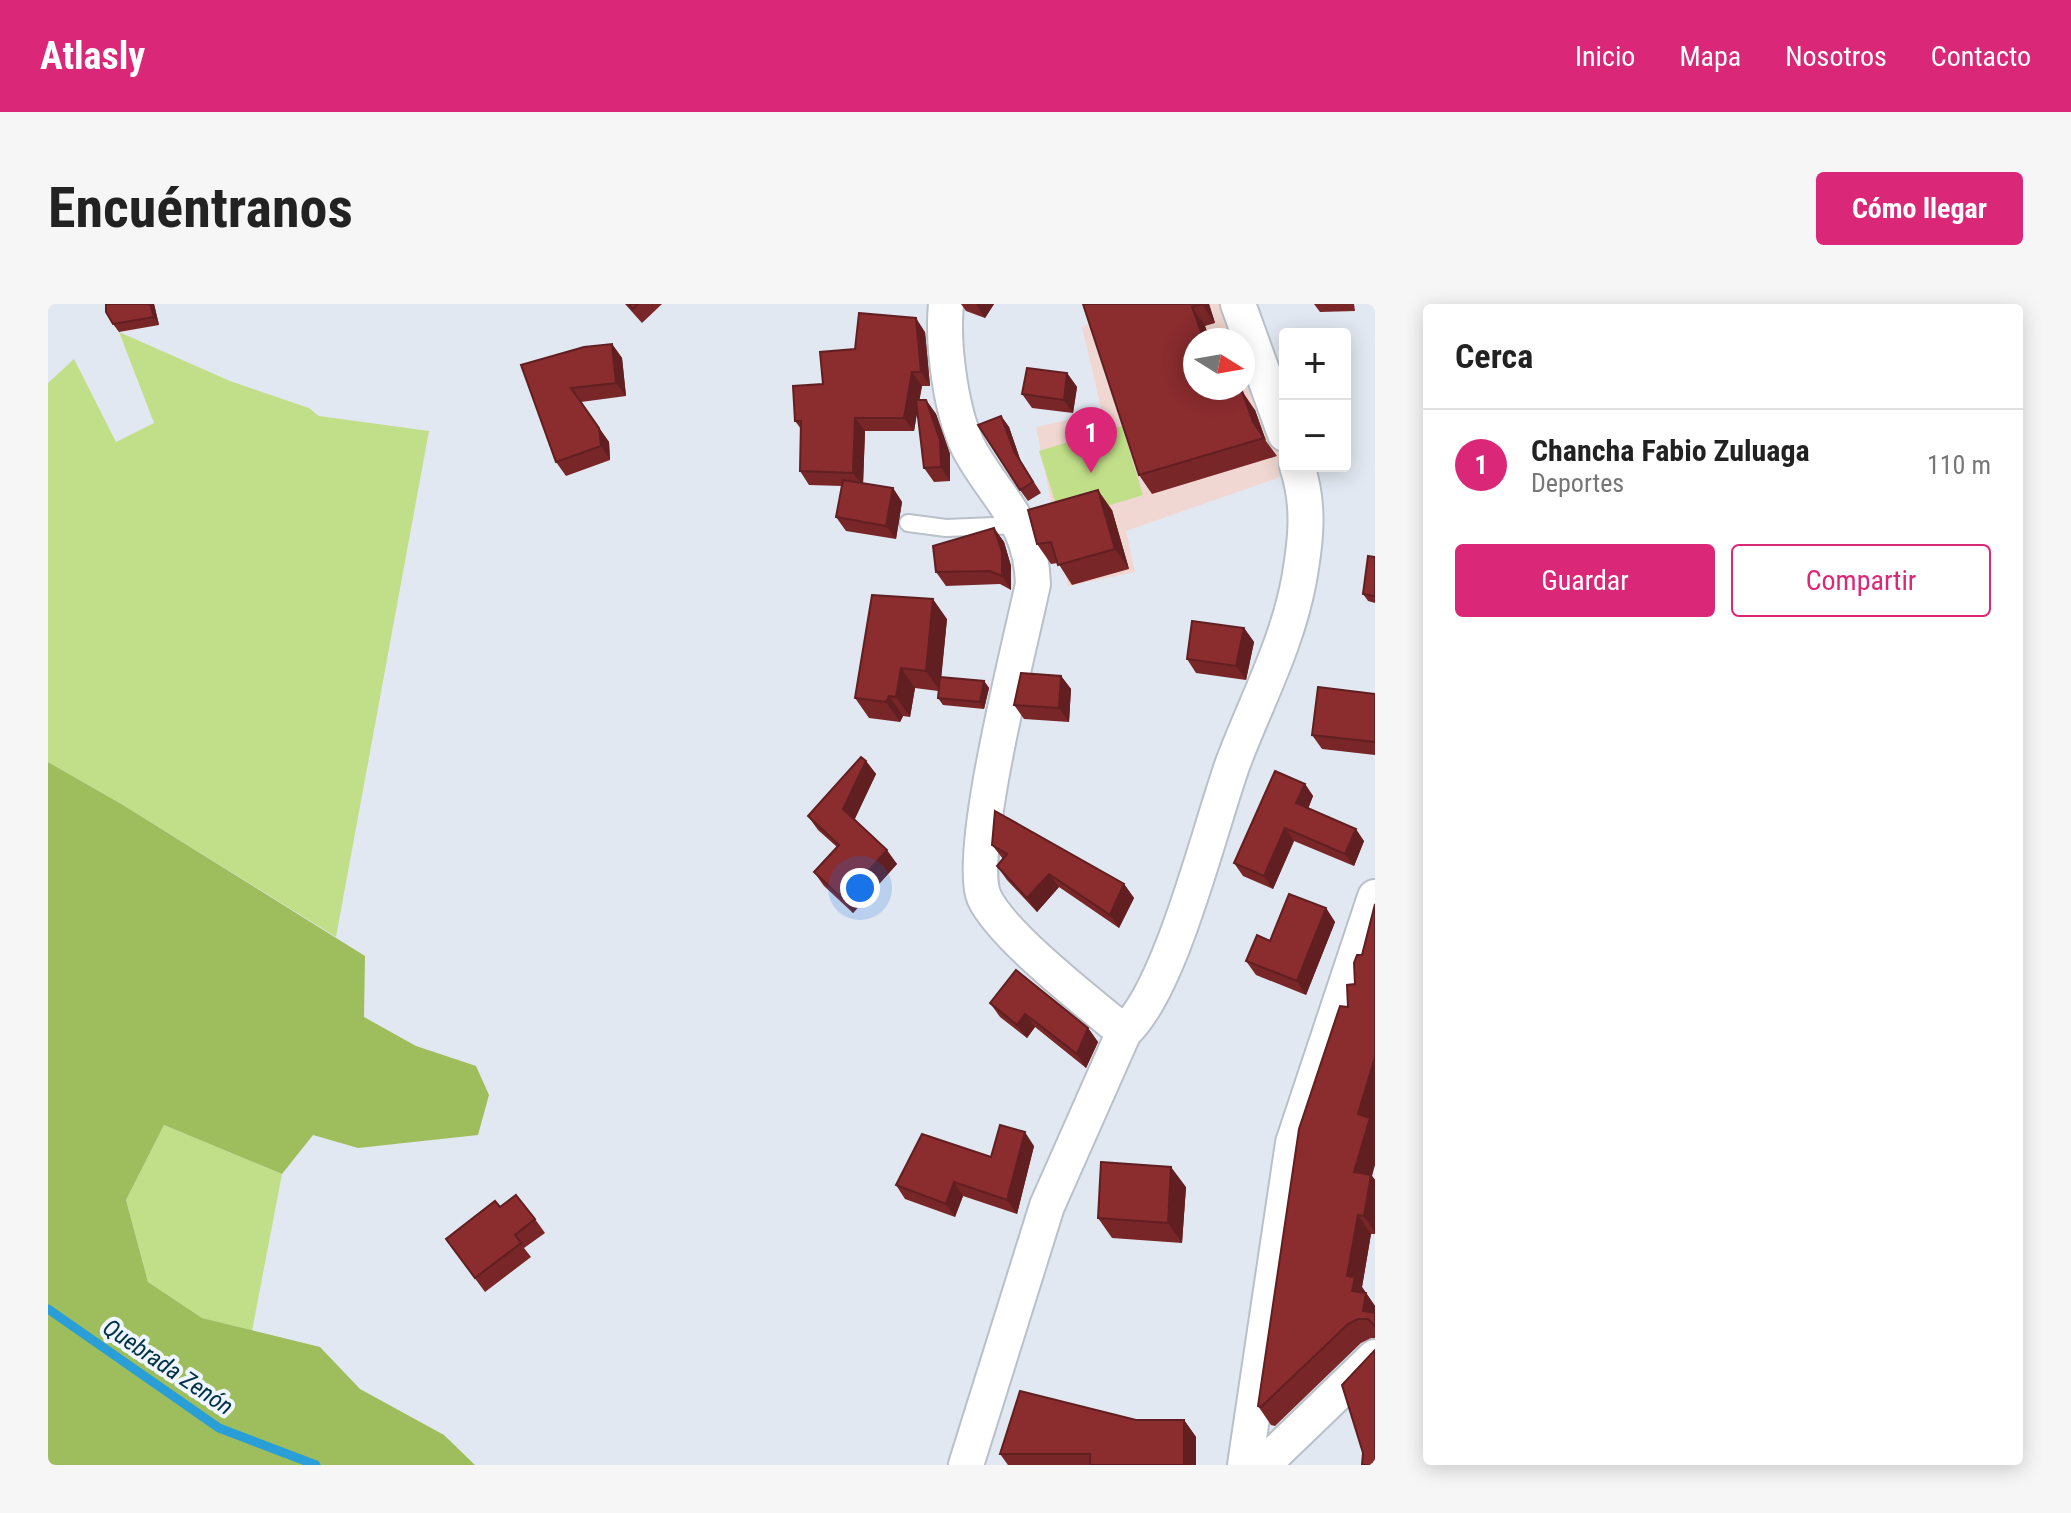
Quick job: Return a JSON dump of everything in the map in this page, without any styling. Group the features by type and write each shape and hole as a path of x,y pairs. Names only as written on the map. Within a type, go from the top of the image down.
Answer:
{"street":[{"path":"946,304 945,330 953,401 970,451 1020,525 1032,554 1033,584 990,785 979,873 983,894 994,914 1069,987 1124,1032"},
{"path":"1238,304 1279,417"},
{"path":"966,1465 1047,1206 1124,1032 1141,1017 1167,959 1235,759 1273,672 1298,584 1305,541 1308,505 1299,472"},
{"path":"1245,1465 1293,1143 1374,901"},
{"path":"1263,1465 1375,1357"}],"lane":[{"path":"908,523 946,528 1020,525"}],"shaded area":[{"path":"1138,304 1227,304 1235,328 1183,328 1183,400 1255,400 1255,386 1279,455 1279,472 1286,475 1126,531 1135,572 1068,586 1036,427 1102,412 1082,327"}],"green space":[{"path":"119,332 230,381 309,408 319,416 429,431 336,937 48,762 48,383 74,359 116,442 154,423"},
{"path":"1122,426 1143,495 1061,520 1039,451"},
{"path":"48,762 123,805 365,956 364,1017 416,1046 476,1066 489,1095 478,1135 358,1148 313,1135 282,1174 164,1125 126,1200 148,1282 202,1318 320,1347 360,1389 444,1435 475,1465 48,1465"},
{"path":"164,1125 282,1174 252,1331 202,1318 148,1282 126,1200"}],"building":[{"path":"106,304 150,304 154,317 113,324 106,312"},
{"path":"1083,304 1202,304 1192,307 1200,328 1183,328 1183,400 1245,400 1253,422 1264,438 1139,475"},
{"path":"859,313 916,318 921,372 912,372 904,418 855,418 853,473 800,471 801,421 795,421 793,386 823,384 820,352 855,349"},
{"path":"612,344 616,383 571,388 599,428 601,446 556,462 521,365 584,347"},
{"path":"1027,368 1067,373 1064,400 1022,394"},
{"path":"916,400 926,400 940,440 941,467 924,468"},
{"path":"1001,416 1014,451 1033,482 1020,490 978,425"},
{"path":"843,480 893,488 886,526 836,517"},
{"path":"1098,490 1115,549 1058,565 1051,542 1037,544 1028,510"},
{"path":"994,528 1002,552 1002,576 990,571 936,572 933,546"},
{"path":"1368,556 1375,557 1375,596 1363,594"},
{"path":"872,595 933,599 926,671 901,668 896,697 889,696 886,702 855,698"},
{"path":"1192,621 1244,628 1236,666 1187,659"},
{"path":"1021,673 1061,676 1059,708 1014,705"},
{"path":"940,677 984,681 980,702 938,698"},
{"path":"1318,687 1375,694 1375,742 1312,735"},
{"path":"861,757 866,761 843,809 887,850 843,899 814,872 839,845 808,816"},
{"path":"1275,771 1305,784 1296,803 1356,829 1345,854 1285,828 1264,876 1234,863"},
{"path":"995,811 1124,884 1110,915 1049,874 1027,898 997,866 1007,854 992,845"},
{"path":"1289,894 1326,908 1297,981 1246,961 1257,935 1270,941"},
{"path":"1375,904 1375,1057 1358,1114 1370,1118 1354,1172 1371,1175 1364,1216 1358,1215 1347,1276 1355,1277 1352,1291 1366,1293 1363,1311 1375,1313 1375,1326 1368,1319 1358,1319 1348,1324 1261,1407 1258,1406 1299,1129 1340,1006 1348,1007 1347,985 1355,984 1354,963 1357,955 1362,955"},
{"path":"1016,970 1088,1028 1077,1054 1025,1014 1017,1025 990,1003"},
{"path":"1000,1125 1025,1132 1007,1200 954,1182 946,1204 896,1185 922,1134 991,1157"},
{"path":"1101,1162 1171,1167 1168,1223 1098,1218"},
{"path":"516,1195 535,1219 515,1235 521,1243 475,1278 446,1239 495,1201 500,1207"},
{"path":"1375,1350 1375,1465 1362,1465 1363,1453 1342,1385"},
{"path":"1020,1391 1136,1420 1184,1420 1184,1465 1090,1465 1090,1454 1000,1454"}],"waterway":[{"name":"Quebrada Zenón","path":"48,1309 219,1428 316,1465"}],"place":[{"name":"Chancha Fabio Zuluaga","path":"1091,473"}]}
